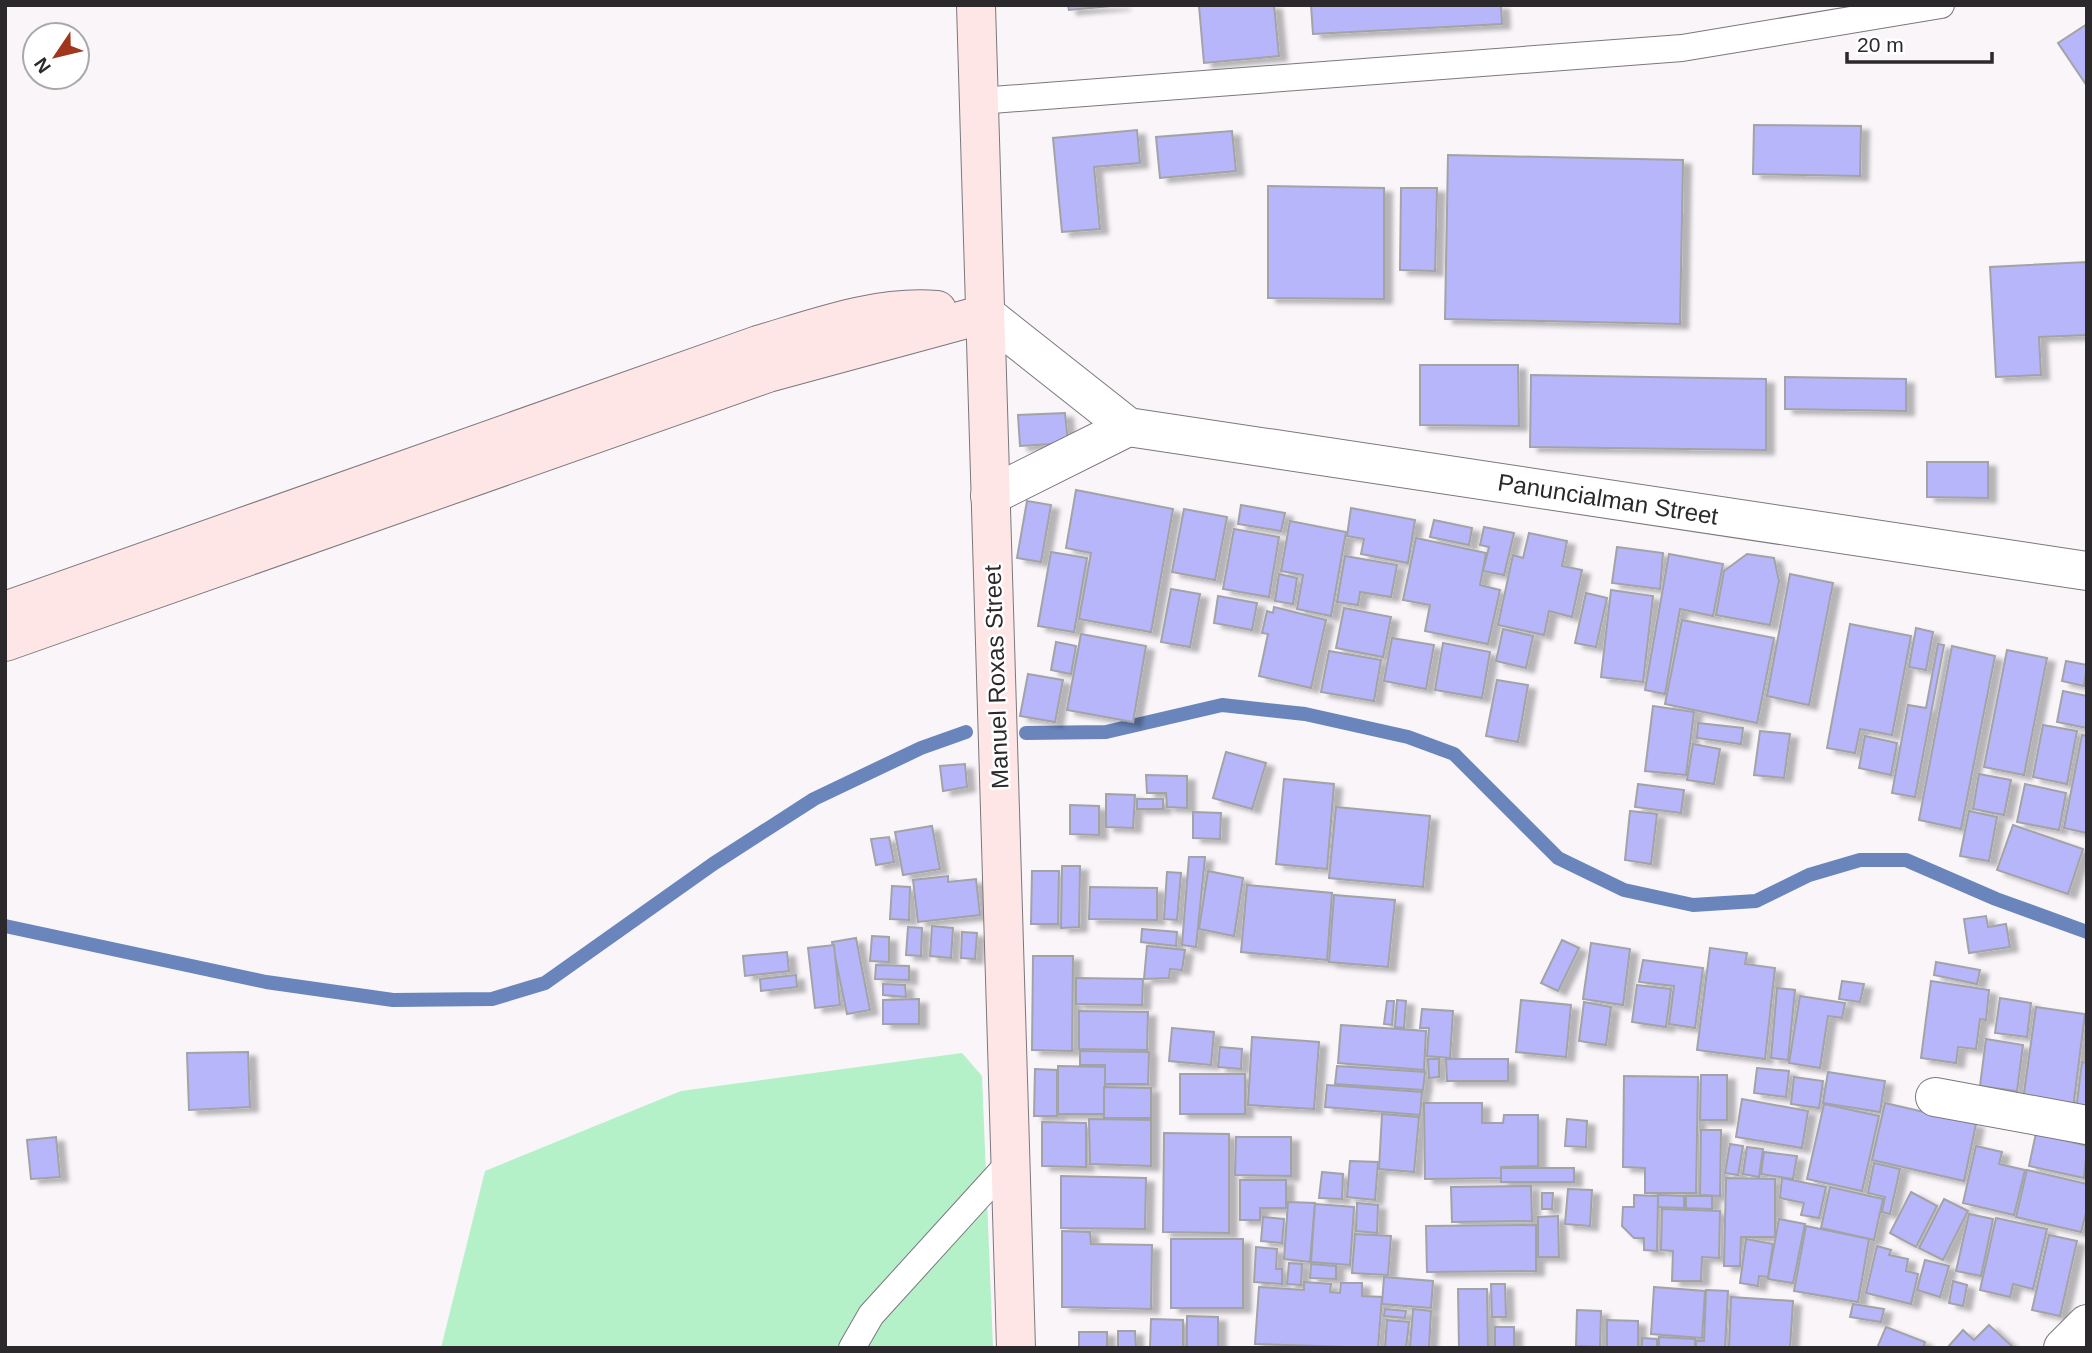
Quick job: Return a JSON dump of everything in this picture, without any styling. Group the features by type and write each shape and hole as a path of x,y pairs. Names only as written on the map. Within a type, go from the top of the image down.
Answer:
{"street":[{"name":"Manuel Roxas Street","path":"976,5 1016,1348"},
{"path":"5,611 803,332 866,314 917,308 985,314"},
{"name":"Panuncialman Street","path":"985,314 1128,427 2087,571"},
{"path":"5,642 768,373 985,314"},
{"path":"990,496 1128,427"},
{"path":"1934,1097 2087,1125"},
{"path":"2063,1348 2087,1324"}],"lane":[{"path":"979,101 1682,48 1941,5"},
{"path":"852,1348 871,1314 1012,1161"}],"green space":[{"path":"962,1053 982,1076 993,1348 441,1348 485,1171 681,1091"}],"building":[{"path":"1068,5 1123,5 1069,10"},
{"path":"1274,5 1279,56 1204,63 1199,6"},
{"path":"1311,5 1501,5 1502,24 1313,34"},
{"path":"2087,24 2087,86 2058,43"},
{"path":"1754,125 1861,126 1860,176 1753,174"},
{"path":"1137,130 1140,163 1094,167 1100,229 1062,232 1053,138"},
{"path":"1232,131 1236,171 1160,178 1156,137"},
{"path":"1448,155 1683,160 1680,324 1445,319"},
{"path":"1268,186 1384,188 1384,299 1268,298"},
{"path":"1401,188 1437,188 1435,271 1400,270"},
{"path":"2087,262 2087,335 2039,337 2041,375 1996,377 1990,267"},
{"path":"1420,365 1518,365 1519,426 1420,425"},
{"path":"1531,375 1766,379 1766,450 1530,447"},
{"path":"1785,377 1906,379 1906,411 1785,409"},
{"path":"1065,413 1068,443 1020,446 1018,415"},
{"path":"1927,462 1988,462 1988,498 1927,497"},
{"path":"1076,490 1173,509 1151,632 1079,619 1091,553 1066,548"},
{"path":"1027,501 1051,505 1041,562 1017,558"},
{"path":"1241,505 1285,513 1281,531 1238,524"},
{"path":"1351,508 1415,520 1408,563 1361,554 1364,539 1347,536"},
{"path":"1184,509 1227,517 1215,580 1172,572"},
{"path":"1434,520 1472,528 1469,545 1430,537"},
{"path":"1290,521 1346,532 1331,616 1297,609 1303,575 1281,571"},
{"path":"1484,527 1514,533 1504,575 1483,571 1489,547 1480,545"},
{"path":"1234,529 1279,537 1269,597 1223,589"},
{"path":"1529,533 1567,541 1562,566 1582,570 1572,617 1549,611 1544,635 1498,625 1513,555 1523,558"},
{"path":"1416,538 1486,553 1480,585 1500,590 1488,644 1425,631 1430,605 1403,600"},
{"path":"1617,547 1663,553 1660,589 1612,583"},
{"path":"1051,552 1087,558 1074,632 1038,626"},
{"path":"1669,554 1723,564 1713,616 1680,609 1665,694 1645,690"},
{"path":"1747,554 1774,558 1779,581 1770,625 1716,615 1724,571"},
{"path":"1345,556 1397,565 1391,597 1360,592 1358,605 1337,602"},
{"path":"1279,574 1297,578 1293,604 1275,601"},
{"path":"1790,574 1833,583 1809,705 1767,696"},
{"path":"1171,589 1200,594 1190,647 1161,642"},
{"path":"1611,590 1653,596 1643,682 1601,677"},
{"path":"1586,593 1607,598 1596,647 1575,643"},
{"path":"1218,596 1257,603 1252,630 1214,623"},
{"path":"1274,607 1326,620 1311,688 1259,676 1268,634 1262,633 1267,611 1273,613"},
{"path":"1344,608 1391,617 1383,657 1336,648"},
{"path":"1682,620 1774,638 1757,723 1665,704"},
{"path":"1850,624 1911,636 1892,735 1860,729 1855,753 1827,748"},
{"path":"1916,628 1933,632 1926,670 1909,667"},
{"path":"1503,629 1533,636 1526,668 1496,661"},
{"path":"1081,634 1146,646 1133,722 1067,710"},
{"path":"1392,638 1434,645 1426,689 1384,681"},
{"path":"1056,642 1076,646 1071,674 1051,670"},
{"path":"1443,643 1490,652 1482,698 1435,690"},
{"path":"1938,644 1944,645 1915,797 1892,793 1908,705 1926,708"},
{"path":"1952,646 1995,656 1961,829 1919,820"},
{"path":"2007,650 2047,658 2024,775 1984,767"},
{"path":"1329,651 1381,660 1374,701 1321,692"},
{"path":"2066,661 2087,665 2084,686 2062,681"},
{"path":"1028,674 1063,680 1055,722 1020,716"},
{"path":"1497,680 1528,685 1518,742 1486,736"},
{"path":"2063,691 2087,696 2087,728 2057,722"},
{"path":"1653,706 1694,712 1686,775 1645,771"},
{"path":"1698,723 1743,728 1741,744 1697,738"},
{"path":"2043,725 2077,731 2067,784 2033,777"},
{"path":"1760,731 1790,734 1784,778 1754,775"},
{"path":"2082,735 2087,736 2087,833 2064,828"},
{"path":"1865,736 1897,743 1891,775 1859,768"},
{"path":"1693,744 1720,749 1714,784 1687,780"},
{"path":"1226,752 1266,763 1252,809 1213,798"},
{"path":"965,764 967,787 943,791 940,766"},
{"path":"1979,774 2011,780 2004,815 1973,809"},
{"path":"1146,775 1187,776 1187,808 1167,807 1166,793 1147,793"},
{"path":"1284,779 1334,784 1327,869 1276,864"},
{"path":"1638,784 1684,790 1681,813 1635,807"},
{"path":"2025,784 2066,793 2059,830 2017,822"},
{"path":"1106,794 1135,795 1133,828 1106,827"},
{"path":"1137,799 1163,799 1163,809 1137,809"},
{"path":"1070,805 1099,806 1099,835 1070,834"},
{"path":"1336,807 1430,816 1423,887 1329,878"},
{"path":"1630,811 1657,814 1651,864 1625,860"},
{"path":"1969,811 1997,817 1989,861 1960,856"},
{"path":"1193,812 1221,813 1220,839 1193,838"},
{"path":"2013,825 2083,849 2068,894 1997,870"},
{"path":"932,826 940,869 903,875 895,832"},
{"path":"889,837 894,862 876,865 871,839"},
{"path":"1189,857 1205,857 1196,947 1182,945"},
{"path":"1062,866 1080,866 1079,927 1061,928"},
{"path":"1032,871 1059,871 1058,924 1031,924"},
{"path":"1208,871 1243,878 1234,936 1199,929"},
{"path":"1167,872 1181,873 1177,920 1164,919"},
{"path":"948,876 948,882 976,879 980,915 918,922 913,880"},
{"path":"1247,885 1332,893 1327,960 1241,952"},
{"path":"892,886 910,887 909,920 890,919"},
{"path":"1090,887 1157,888 1157,920 1089,919"},
{"path":"1334,895 1395,900 1388,967 1329,962"},
{"path":"1986,916 1988,927 2006,924 2010,947 1969,953 1964,919"},
{"path":"932,926 953,928 951,958 930,956"},
{"path":"908,927 922,928 921,956 906,955"},
{"path":"1142,929 1177,932 1176,946 1141,942"},
{"path":"962,932 977,933 975,959 961,958"},
{"path":"872,936 889,937 889,962 870,961"},
{"path":"856,938 870,1010 847,1014 832,942"},
{"path":"1562,940 1579,948 1558,991 1541,983"},
{"path":"1591,943 1630,949 1623,1005 1583,999"},
{"path":"834,945 840,1005 815,1008 808,948"},
{"path":"1147,946 1185,950 1182,970 1170,969 1169,978 1144,979"},
{"path":"1710,948 1747,953 1745,964 1775,968 1765,1059 1697,1050"},
{"path":"787,952 789,971 745,976 743,956"},
{"path":"1033,956 1073,956 1072,1051 1032,1050"},
{"path":"1643,960 1703,968 1695,1028 1669,1024 1674,986 1639,982"},
{"path":"1936,962 1980,970 1977,984 1934,975"},
{"path":"876,965 909,966 909,980 875,979"},
{"path":"796,975 797,987 761,991 760,979"},
{"path":"1076,978 1143,979 1142,1005 1076,1004"},
{"path":"1842,981 1864,984 1860,1002 1839,999"},
{"path":"1931,981 1989,990 1986,1020 1980,1019 1976,1049 1958,1047 1956,1063 1921,1058"},
{"path":"883,984 905,985 906,997 883,995"},
{"path":"1637,985 1671,989 1666,1027 1632,1022"},
{"path":"1777,988 1795,990 1788,1060 1771,1058"},
{"path":"1800,996 1845,1003 1842,1018 1828,1016 1820,1068 1789,1063"},
{"path":"2000,998 2031,1003 2027,1037 1995,1033"},
{"path":"919,999 919,1024 883,1024 883,1000"},
{"path":"1397,1000 1406,1001 1404,1028 1395,1027"},
{"path":"1521,1000 1571,1005 1566,1057 1516,1052"},
{"path":"1387,1001 1394,1001 1392,1025 1384,1024"},
{"path":"1584,1002 1611,1007 1606,1045 1579,1041"},
{"path":"2036,1007 2085,1014 2073,1108 2023,1100"},
{"path":"1422,1009 1453,1011 1450,1058 1427,1056 1429,1028 1420,1028"},
{"path":"1079,1011 1148,1012 1147,1050 1079,1049"},
{"path":"1341,1025 1426,1031 1424,1070 1338,1063"},
{"path":"1172,1028 1214,1032 1211,1065 1169,1061"},
{"path":"1252,1037 1319,1042 1314,1109 1248,1105"},
{"path":"1986,1039 2023,1045 2017,1091 1980,1086"},
{"path":"1220,1047 1242,1049 1241,1069 1218,1067"},
{"path":"1080,1051 1149,1052 1148,1084 1105,1084 1105,1065 1080,1065"},
{"path":"248,1052 250,1107 189,1110 187,1053"},
{"path":"1428,1059 1439,1059 1439,1077 1429,1078"},
{"path":"1446,1059 1508,1059 1508,1081 1447,1081"},
{"path":"2082,1062 2087,1063 2087,1112 2076,1111"},
{"path":"1058,1066 1105,1067 1105,1114 1058,1114"},
{"path":"1337,1066 1425,1072 1423,1090 1335,1084"},
{"path":"1757,1068 1789,1071 1786,1097 1754,1093"},
{"path":"1035,1069 1057,1070 1057,1116 1034,1116"},
{"path":"1828,1072 1885,1081 1880,1112 1823,1103"},
{"path":"1180,1074 1245,1074 1245,1114 1180,1114"},
{"path":"1701,1075 1727,1075 1727,1120 1700,1120"},
{"path":"1624,1076 1698,1077 1696,1193 1645,1193 1645,1168 1623,1167"},
{"path":"1794,1077 1823,1081 1819,1108 1791,1104"},
{"path":"1327,1085 1422,1092 1420,1115 1325,1107"},
{"path":"1104,1087 1151,1088 1151,1118 1104,1118"},
{"path":"1742,1099 1808,1111 1802,1148 1736,1137"},
{"path":"1424,1103 1482,1103 1482,1123 1503,1123 1504,1115 1538,1115 1538,1166 1501,1167 1501,1178 1425,1179"},
{"path":"1885,1103 1976,1124 1964,1181 1872,1160"},
{"path":"1824,1104 1879,1116 1862,1191 1807,1179"},
{"path":"1382,1114 1419,1117 1414,1172 1379,1169"},
{"path":"1089,1119 1151,1120 1151,1166 1090,1164"},
{"path":"1567,1119 1587,1121 1586,1147 1565,1146"},
{"path":"1042,1122 1086,1123 1086,1167 1042,1166"},
{"path":"1701,1130 1721,1130 1720,1196 1700,1195"},
{"path":"1164,1133 1229,1134 1229,1233 1163,1232"},
{"path":"2036,1133 2087,1146 2084,1178 2029,1166"},
{"path":"56,1137 60,1177 31,1179 27,1140"},
{"path":"1236,1137 1291,1137 1291,1176 1235,1175"},
{"path":"1730,1144 1743,1146 1738,1175 1725,1173"},
{"path":"1976,1146 2002,1152 1999,1164 2025,1170 2014,1215 1963,1203"},
{"path":"1747,1147 1763,1149 1759,1177 1743,1174"},
{"path":"1764,1152 1797,1156 1793,1179 1761,1174"},
{"path":"1350,1161 1378,1162 1375,1200 1347,1197"},
{"path":"1874,1163 1900,1169 1890,1214 1882,1212 1885,1197 1868,1193"},
{"path":"1501,1168 1574,1168 1574,1182 1501,1182"},
{"path":"2027,1170 2087,1184 2087,1209 2081,1232 2016,1217"},
{"path":"1322,1172 1343,1174 1342,1199 1319,1198"},
{"path":"1061,1176 1146,1178 1145,1229 1061,1228"},
{"path":"1726,1178 1775,1179 1775,1237 1741,1237 1740,1266 1724,1266"},
{"path":"1782,1178 1826,1187 1819,1218 1801,1215 1804,1203 1780,1198"},
{"path":"1240,1180 1286,1180 1286,1208 1260,1208 1260,1220 1240,1220"},
{"path":"1531,1186 1532,1221 1452,1222 1451,1187"},
{"path":"1830,1187 1883,1199 1874,1240 1821,1228"},
{"path":"1568,1189 1592,1190 1590,1226 1565,1224"},
{"path":"1911,1192 1937,1206 1916,1247 1890,1233"},
{"path":"1542,1193 1553,1193 1552,1209 1542,1209"},
{"path":"1634,1195 1658,1196 1657,1251 1644,1250 1644,1238 1634,1238 1622,1226 1623,1207 1634,1207"},
{"path":"1658,1195 1684,1196 1684,1208 1658,1207"},
{"path":"1686,1196 1712,1196 1712,1209 1686,1208"},
{"path":"1944,1199 1968,1211 1943,1260 1919,1248"},
{"path":"1288,1202 1315,1203 1310,1262 1284,1259"},
{"path":"1357,1203 1378,1205 1377,1233 1356,1231"},
{"path":"1315,1204 1354,1207 1350,1265 1311,1262"},
{"path":"1662,1209 1720,1211 1719,1258 1702,1257 1701,1281 1672,1281 1673,1251 1661,1250"},
{"path":"1969,1214 1993,1219 1981,1276 1956,1271"},
{"path":"1558,1216 1559,1257 1538,1257 1538,1217"},
{"path":"1263,1217 1284,1219 1282,1243 1261,1241"},
{"path":"1996,1218 2047,1229 2033,1289 2013,1284 2010,1297 1980,1290"},
{"path":"1779,1219 1805,1224 1793,1283 1768,1279"},
{"path":"1536,1225 1536,1271 1427,1272 1426,1226"},
{"path":"1806,1226 1869,1239 1858,1302 1794,1291"},
{"path":"1062,1231 1090,1232 1091,1244 1152,1245 1151,1309 1062,1307"},
{"path":"1355,1234 1391,1236 1388,1275 1352,1273"},
{"path":"2049,1235 2077,1241 2060,1316 2032,1310"},
{"path":"1171,1239 1243,1239 1243,1308 1171,1308"},
{"path":"1746,1239 1773,1244 1768,1277 1759,1276 1758,1286 1740,1283"},
{"path":"1877,1246 1891,1250 1889,1255 1908,1259 1906,1271 1918,1274 1911,1304 1866,1293"},
{"path":"1256,1247 1277,1249 1276,1269 1282,1269 1282,1284 1254,1282"},
{"path":"1925,1260 1949,1266 1940,1297 1917,1290"},
{"path":"1289,1263 1302,1264 1301,1285 1287,1284"},
{"path":"1311,1264 1336,1266 1336,1279 1310,1278"},
{"path":"1384,1277 1433,1281 1431,1308 1382,1304"},
{"path":"1953,1281 1967,1285 1963,1306 1949,1303"},
{"path":"1304,1282 1331,1284 1330,1292 1340,1293 1341,1283 1362,1283 1362,1296 1382,1297 1378,1348 1255,1344 1259,1287 1304,1290"},
{"path":"1491,1284 1505,1284 1506,1317 1492,1317"},
{"path":"1654,1287 1705,1291 1702,1338 1651,1334"},
{"path":"1458,1289 1487,1289 1488,1348 1459,1348"},
{"path":"1706,1290 1728,1291 1725,1348 1696,1348 1696,1341 1704,1341"},
{"path":"1731,1297 1793,1301 1790,1348 1729,1348"},
{"path":"1853,1304 1884,1309 1881,1322 1850,1317"},
{"path":"1385,1309 1406,1311 1405,1318 1384,1316"},
{"path":"1413,1309 1431,1311 1429,1348 1410,1348"},
{"path":"1577,1310 1601,1311 1600,1347 1576,1346"},
{"path":"1187,1316 1218,1317 1218,1348 1187,1348"},
{"path":"1151,1319 1183,1320 1183,1348 1150,1348"},
{"path":"1387,1320 1409,1322 1406,1348 1385,1348"},
{"path":"1607,1320 1638,1321 1638,1348 1607,1347"},
{"path":"1989,1325 2014,1348 1947,1348 1963,1330 1974,1340"},
{"path":"1495,1327 1514,1327 1514,1348 1495,1348"},
{"path":"1886,1327 1925,1342 1923,1348 1877,1348"},
{"path":"1118,1331 1135,1331 1136,1348 1118,1348"},
{"path":"1079,1332 1107,1332 1107,1348 1079,1348"},
{"path":"1659,1337 1695,1339 1695,1348 1659,1348"},
{"path":"1642,1338 1657,1339 1657,1348 1642,1348"}],"waterway":[{"path":"1026,733 1106,732 1222,705 1305,714 1408,737 1454,754 1558,858 1624,890 1693,905 1756,901 1809,875 1860,860 1906,860 1996,899 2087,932"},
{"path":"5,926 266,982 393,1000 492,999 545,983 713,864 814,799 921,748 966,732"}]}
